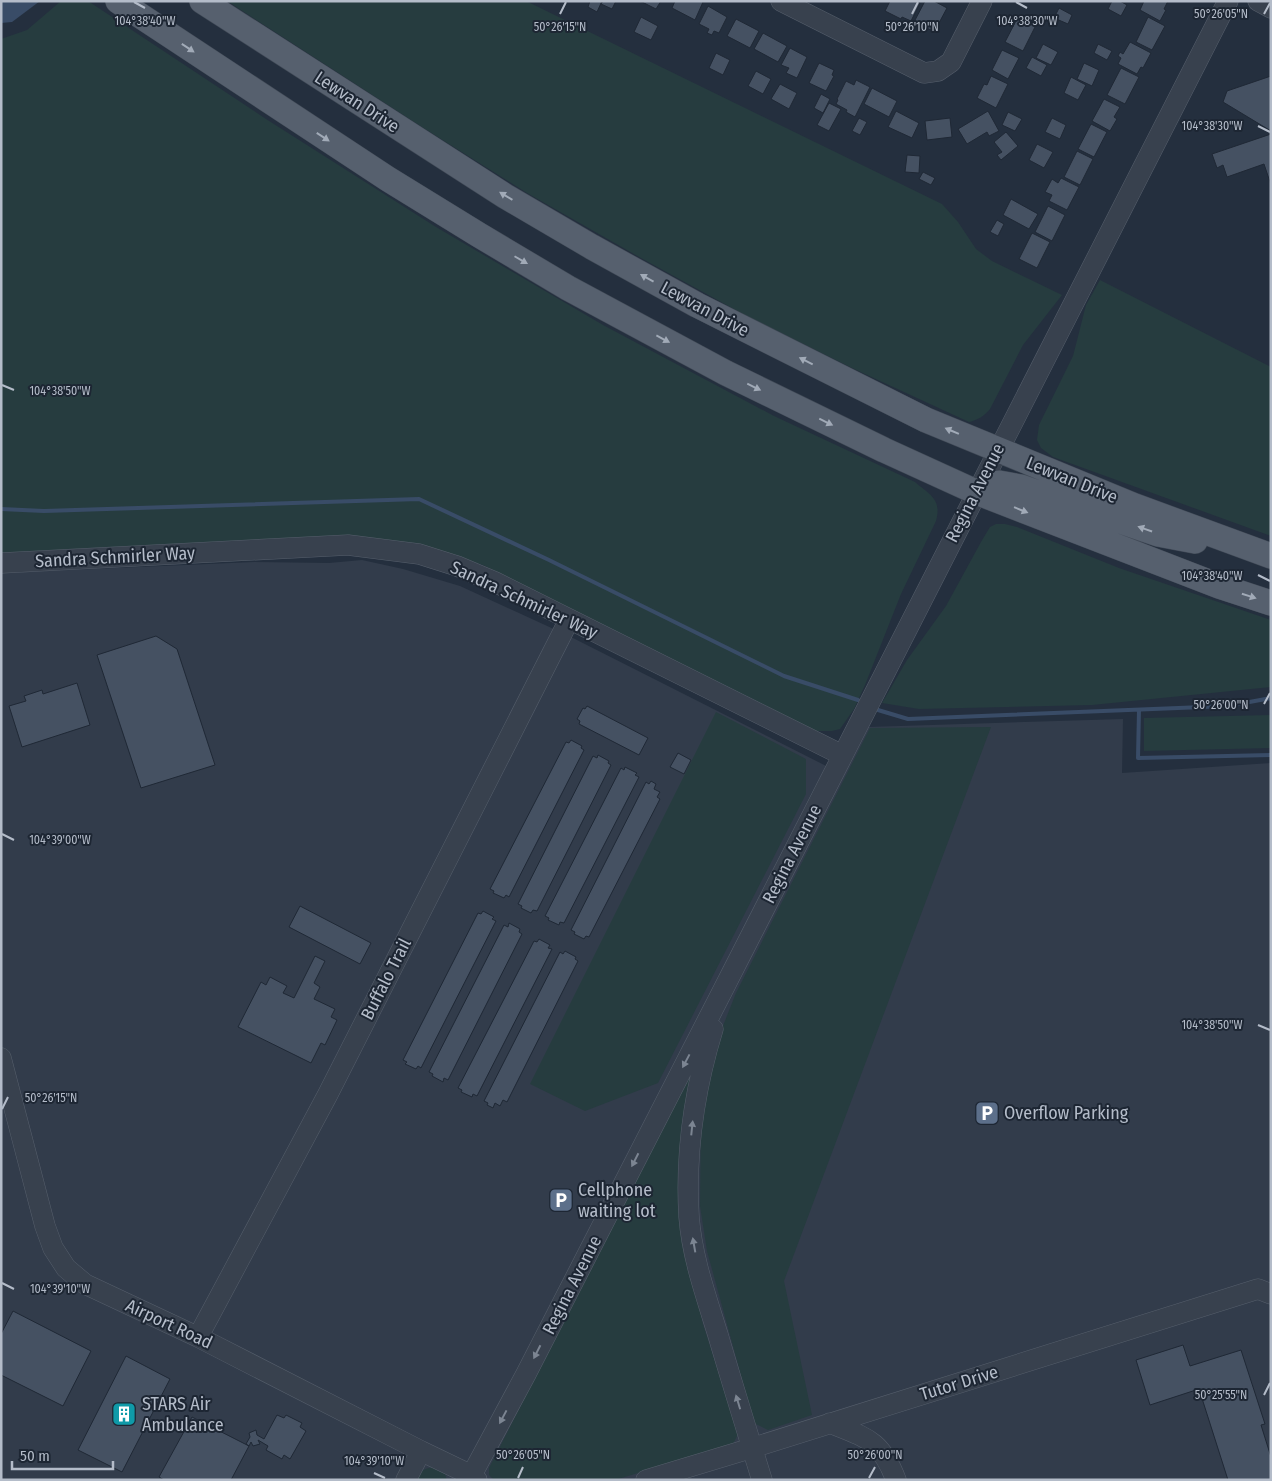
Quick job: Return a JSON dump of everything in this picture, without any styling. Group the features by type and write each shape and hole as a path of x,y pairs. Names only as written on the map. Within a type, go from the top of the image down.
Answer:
{"main road":[{"path":"118,1 388,180 568,288 726,373 884,450 976,492 1218,586 1271,603"},
{"name":"Lewvan Drive","path":"202,1 446,159 592,247 697,305 841,379 926,420 997,451 1271,556"},
{"name":"Lewvan Drive","path":"976,492 998,483 1021,486 1158,534 1192,541 1244,547"}],"street":[{"path":"781,1 924,73 938,71 950,62 982,1"},
{"name":"Regina Avenue","path":"473,1478 1228,1"},
{"path":"1258,1 1271,8"},
{"name":"Sandra Schmirler Way","path":"1,563 348,545 419,554 457,566 495,582 842,756"},
{"name":"Buffalo Trail","path":"198,1337 328,1094 569,620"},
{"name":"Regina Avenue","path":"725,986 704,1057 695,1098 688,1176 689,1218 702,1284 762,1480"},
{"name":"Airport Road","path":"1,1058 45,1226 52,1248 66,1268 85,1284 198,1337 473,1478"},
{"name":"Tutor Drive","path":"646,1480 1258,1289 1271,1294"},
{"path":"830,1423 865,1438 877,1446 887,1458 896,1480"},
{"path":"406,1480 420,1451"}],"shaded area":[{"path":"362,560 403,569 460,586 569,636 844,775 869,727 1123,719 1122,773 1271,763 1271,1480 1,1480 1,573 254,562 329,563"}],"green space":[{"path":"61,1 88,1 266,119 436,227 603,325 774,416 915,482 930,494 936,502 936,521 901,594 854,709 840,729 816,731 483,565 424,548 353,537 230,541 1,553 1,39 27,30"},
{"path":"227,1 526,1 942,204 958,222 976,249 992,261 1062,295 1023,345 990,409 981,417 969,422 852,368 743,314 641,258 527,193"},
{"path":"1100,280 1271,367 1271,536 1053,457 1041,448 1037,440 1039,425 1073,356 1086,305"},
{"path":"996,524 1017,527 1119,568 1271,620 1271,687 1092,705 919,709 882,703 907,660 946,606 990,527"},
{"path":"716,712 806,759 806,794 658,1083 585,1111 530,1084"},
{"path":"1271,715 1271,748 1144,751 1144,718"},
{"path":"991,727 784,1281 812,1415 768,1430 754,1423 707,1251 700,1206 701,1112 715,1046 736,993 870,728"},
{"path":"688,1073 691,1078 683,1117 679,1189 683,1238 703,1324 738,1434 733,1444 615,1480 494,1480 489,1475 489,1468 675,1104"},
{"path":"435,1467 445,1474 447,1480 414,1480 423,1470"}],"water":[{"path":"1,1 40,1 12,22 1,23"}],"building":[{"path":"590,1 602,1 597,12 588,7"},
{"path":"603,1 616,1 612,9 601,4"},
{"path":"640,1 661,1 656,9"},
{"path":"675,1 703,2 695,20 672,8"},
{"path":"890,1 917,1 920,3 911,21 902,17 901,19 885,11"},
{"path":"925,1 934,1 947,8 933,31 914,22"},
{"path":"1112,1 1120,1 1127,5 1121,16 1108,9"},
{"path":"1144,1 1168,1 1160,21 1140,10"},
{"path":"708,6 727,17 719,33 714,31 712,35 707,33 709,29 699,24"},
{"path":"1059,8 1072,15 1068,24 1054,18"},
{"path":"641,17 658,26 651,40 634,32"},
{"path":"1018,17 1036,25 1023,51 1005,42"},
{"path":"1148,17 1165,26 1152,50 1136,42"},
{"path":"736,19 759,31 750,48 727,36"},
{"path":"763,33 787,46 778,62 754,49"},
{"path":"1130,42 1151,53 1143,68 1141,67 1137,74 1118,64 1121,58 1118,56 1120,52 1123,54"},
{"path":"1043,44 1058,52 1051,65 1036,58"},
{"path":"1098,44 1112,51 1107,60 1094,53"},
{"path":"790,48 807,57 797,78 786,73 789,68 781,65"},
{"path":"1002,50 1019,58 1008,79 992,70"},
{"path":"716,53 730,60 723,75 709,68"},
{"path":"1032,57 1047,65 1041,76 1026,68"},
{"path":"819,63 834,70 832,75 834,76 826,91 809,83"},
{"path":"1084,63 1099,70 1092,86 1077,79"},
{"path":"1121,68 1139,77 1125,104 1107,95"},
{"path":"756,71 771,79 763,94 748,86"},
{"path":"991,76 1008,84 996,108 977,98 984,84 987,85"},
{"path":"1271,76 1271,131 1223,102 1227,91"},
{"path":"1071,77 1086,85 1078,100 1064,93"},
{"path":"856,80 870,87 855,117 836,104 846,81 854,85"},
{"path":"780,84 797,93 789,109 771,99"},
{"path":"872,88 897,101 889,117 864,104"},
{"path":"821,94 830,99 823,113 814,108"},
{"path":"1104,99 1120,107 1114,117 1117,119 1110,131 1092,121"},
{"path":"829,103 841,109 829,131 817,125"},
{"path":"896,111 919,123 912,138 888,127"},
{"path":"988,111 999,131 989,136 987,132 967,144 958,129"},
{"path":"1008,112 1022,119 1015,131 1002,125"},
{"path":"859,118 867,122 860,135 852,131"},
{"path":"950,118 952,137 927,140 925,121"},
{"path":"1052,118 1066,125 1060,139 1045,132"},
{"path":"1091,124 1107,132 1094,157 1078,149"},
{"path":"1006,132 1018,146 1001,160 997,155 1002,152 994,142"},
{"path":"1271,134 1271,185 1264,164 1227,177 1223,165 1217,168 1212,154"},
{"path":"1037,144 1053,152 1044,168 1029,160"},
{"path":"1077,151 1093,159 1080,185 1064,177"},
{"path":"907,155 920,156 919,173 905,172"},
{"path":"923,172 935,178 931,185 919,179"},
{"path":"1061,178 1079,187 1067,210 1049,201 1052,195 1045,192 1052,179 1058,183"},
{"path":"1011,199 1038,214 1029,229 1003,215"},
{"path":"1048,206 1065,215 1052,241 1035,232"},
{"path":"997,220 1004,224 998,236 990,232"},
{"path":"1032,233 1050,242 1037,268 1019,259"},
{"path":"156,636 177,649 215,765 141,788 97,655"},
{"path":"77,683 90,725 22,747 9,706 26,701 24,696 42,690 43,694"},
{"path":"587,706 648,738 639,755 579,724 580,721 577,719 583,708 585,709"},
{"path":"571,740 582,746 581,748 584,750 509,897 506,895 504,898 493,893 494,891 490,889 566,742 569,743"},
{"path":"678,753 691,760 684,774 670,767"},
{"path":"598,755 609,761 608,763 611,765 537,911 533,910 531,913 521,908 522,906 518,904 593,756 597,758"},
{"path":"625,767 637,773 635,775 639,777 564,923 560,922 559,925 548,920 549,918 545,916 621,768 624,770"},
{"path":"651,781 656,784 654,789 660,792 657,797 660,799 589,937 586,936 584,939 574,934 575,932 571,930 646,782 649,784"},
{"path":"300,906 371,943 360,964 289,927"},
{"path":"483,911 494,917 492,919 496,921 421,1068 418,1066 416,1069 405,1064 407,1062 403,1060 478,913 481,914"},
{"path":"509,923 520,929 519,932 522,934 448,1080 444,1078 443,1082 432,1076 433,1074 429,1072 504,925 508,927"},
{"path":"539,939 550,945 548,948 552,949 477,1096 473,1094 472,1097 461,1092 462,1090 458,1088 534,941 537,942"},
{"path":"565,951 576,957 575,959 578,961 507,1102 503,1100 500,1106 495,1103 493,1108 484,1101 560,952 563,954"},
{"path":"315,956 325,961 314,983 320,987 314,999 335,1009 331,1017 337,1020 325,1045 321,1043 311,1063 238,1027 261,982 266,985 270,977 287,986 283,993 294,998"},
{"path":"13,1311 91,1351 63,1406 1,1375 1,1334"},
{"path":"1183,1345 1190,1366 1241,1350 1265,1424 1261,1425 1271,1457 1271,1480 1228,1480 1199,1389 1150,1405 1136,1360"},
{"name":"STARS Air Ambulance","path":"126,1356 170,1379 122,1472 78,1450"},
{"path":"277,1415 284,1418 286,1415 302,1423 300,1427 306,1431 290,1459 284,1455 282,1459 266,1450 268,1446 258,1440 260,1444 253,1446 251,1442 249,1446 246,1444 250,1437 249,1433 256,1430 257,1435 264,1439"},
{"path":"192,1417 249,1446 231,1480 164,1480 159,1477"}],"waterway":[{"path":"1,509 44,511 419,499 549,560 784,676 858,700"},
{"path":"878,710 908,719 1228,706 1271,698"},
{"path":"1139,710 1138,758 1271,755"}],"place":[{"name":"Overflow Parking","path":"987,1113"},
{"name":"Cellphone waiting lot","path":"561,1200"},
{"name":"STARS Air Ambulance","path":"124,1414"}]}
